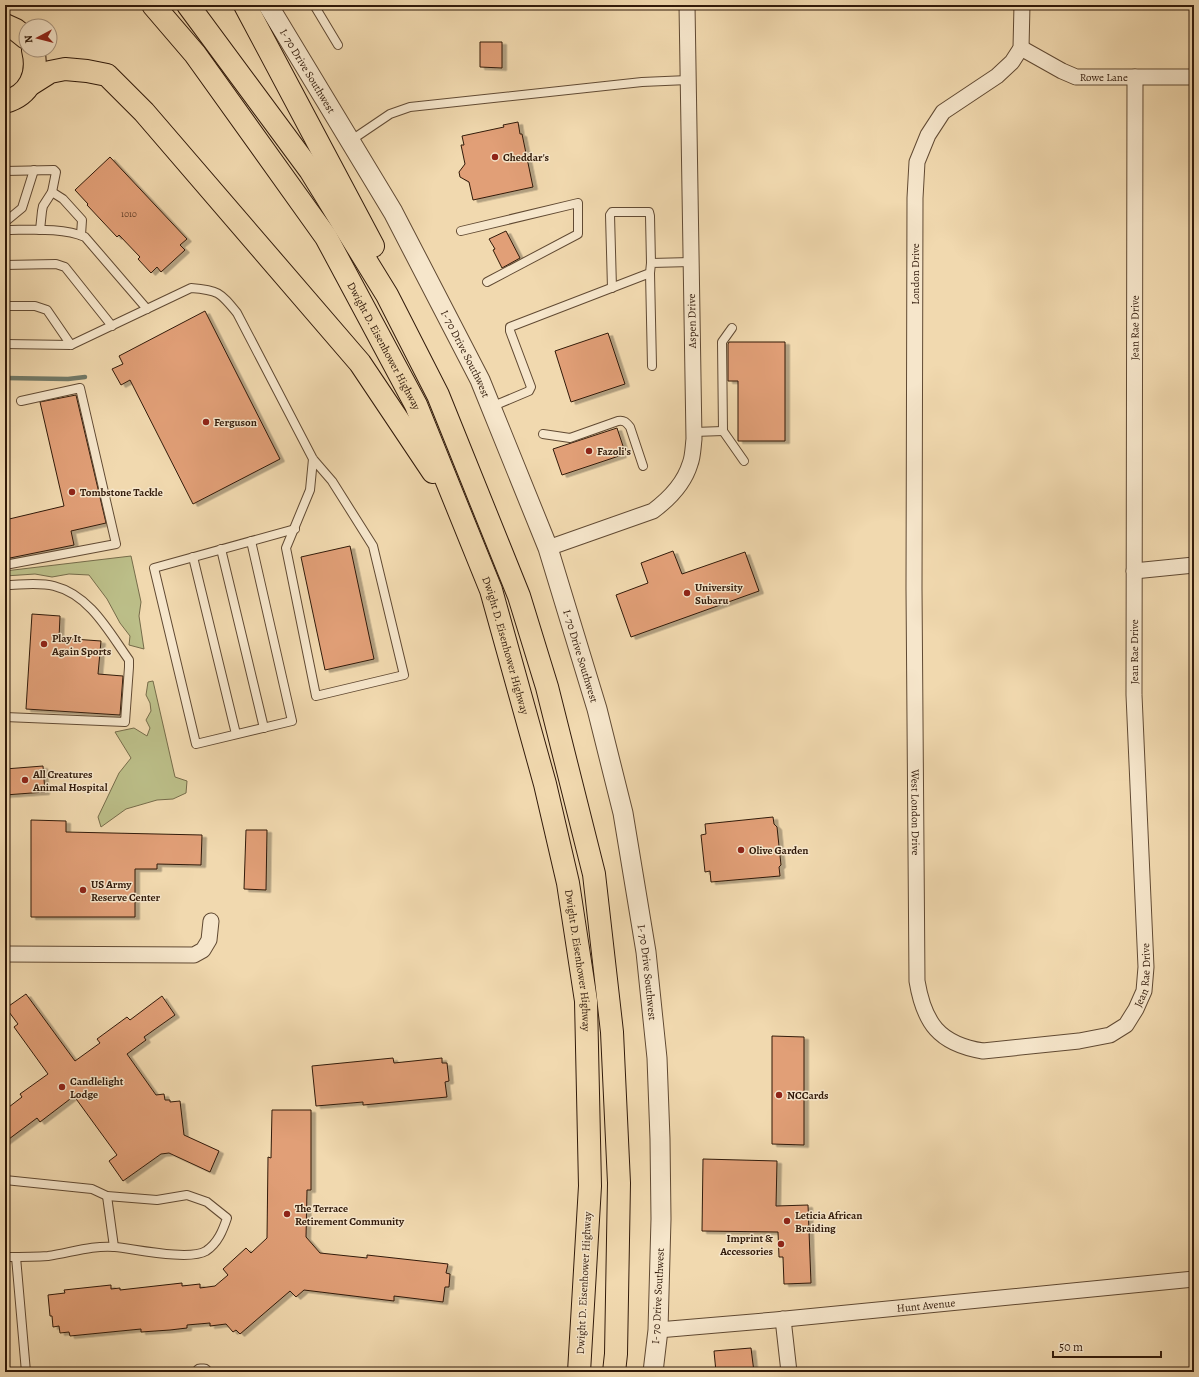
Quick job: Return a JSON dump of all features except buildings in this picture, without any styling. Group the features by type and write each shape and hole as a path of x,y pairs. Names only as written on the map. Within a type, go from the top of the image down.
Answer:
{"main road":[{"name":"Dwight D. Eisenhower Highway","path":"153,5 195,54 326,237 416,405 491,590 545,784 568,883 586,1001 590,1186 579,1372"},
{"path":"188,5 310,170 387,295 438,395 519,596 548,688 594,874 612,1032 619,1183 616,1354 614,1372"},
{"path":"245,5 380,261 387,295"},
{"path":"31,84 35,72 35,58"},
{"path":"5,102 12,100 23,93 31,84 50,72 65,69 87,71 106,75 121,88 144,112 360,363 459,511"}],"street":[{"name":"I- 70 Drive Southwest","path":"268,5 393,212 480,380 548,548 597,709 621,806 646,952 657,1058 661,1219 658,1330 653,1372"},
{"name":"Aspen Drive","path":"548,548 653,511 666,501 682,483 691,464 694,432 687,5"},
{"path":"1021,48 1022,5"},
{"name":"Rowe Lane","path":"1021,48 1062,71 1076,77 1194,77"},
{"name":"London Drive","path":"914,588 915,198 917,162 928,135 943,112 997,76 1012,62 1021,48"},
{"name":"Jean Rae Drive","path":"937,1032 952,1042 983,1051 1079,1041 1110,1035 1126,1024 1136,1009 1144,991 1146,967 1134,695 1135,77"},
{"path":"1134,571 1194,565"},
{"name":"West London Drive","path":"914,588 917,981 920,999 928,1019 937,1032"},
{"path":"5,954 194,955 203,950 209,940 211,922"},
{"name":"Hunt Avenue","path":"658,1330 1194,1279"},
{"path":"783,1319 789,1372"}],"lane":[{"path":"314,5 338,46"},
{"path":"350,141 390,114 410,107 635,83 688,80"},
{"path":"5,222 22,208 34,170"},
{"path":"5,171 54,170 56,172 52,192 43,206 40,230"},
{"path":"52,192 63,199 82,220 81,235"},
{"path":"461,231 578,203 578,234 487,282"},
{"path":"612,288 610,215 612,212 649,212 652,366"},
{"path":"5,230 40,230 77,233 81,235 147,309"},
{"path":"651,263 691,262"},
{"path":"5,265 56,264 65,267 112,326"},
{"path":"491,407 529,391 531,387 510,331 510,327 650,273"},
{"path":"5,344 71,345 191,288 211,290 224,296 236,313 313,459 332,481 373,546 404,675 316,696 286,548 310,490 313,459"},
{"path":"5,306 35,306 47,310 71,345"},
{"path":"732,328 722,342 723,431 744,461"},
{"path":"5,566 116,544 80,388 21,401"},
{"path":"543,434 570,438 623,420 627,422 630,427 642,466"},
{"path":"694,432 723,431"},
{"path":"251,541 292,721 196,744 154,568 193,557 251,541 295,529"},
{"path":"222,549 264,728"},
{"path":"193,557 236,734"},
{"path":"5,585 53,585 79,597 103,622 129,660 125,722 5,717"},
{"path":"5,1180 92,1189 107,1196 157,1200 187,1195 207,1202 227,1218 221,1235 206,1251 198,1253 167,1254 114,1247 91,1248 48,1256 5,1257"},
{"path":"107,1196 114,1247"},
{"path":"16,1257 26,1372"}],"green space":[{"path":"131,556 141,602 139,616 144,649 129,645 130,636 120,623 107,599 89,575 69,574 52,577 35,574 5,576 5,571"},
{"path":"153,681 175,777 187,781 186,793 173,799 157,800 126,809 101,827 98,817 119,773 131,758 115,732 134,728 147,736 150,728 146,720 151,711 150,703 146,695 148,682"}],"waterway":[{"path":"5,378 68,379 85,377"}],"place":[{"name":"Cheddar's","path":"495,157"},
{"name":"Ferguson","path":"206,422"},
{"name":"Fazoli's","path":"589,451"},
{"name":"Tombstone Tackle","path":"72,492"},
{"name":"University Subaru","path":"687,593"},
{"name":"Play It Again Sports","path":"44,644"},
{"name":"All Creatures Animal Hospital","path":"25,780"},
{"name":"Olive Garden","path":"741,850"},
{"name":"US Army Reserve Center","path":"83,890"},
{"name":"Candlelight Lodge","path":"62,1087"},
{"name":"NCCards","path":"779,1095"},
{"name":"The Terrace Retirement Community","path":"287,1214"},
{"name":"Leticia African Braiding","path":"787,1221"},
{"name":"Imprint & Accessories","path":"781,1244"}]}
